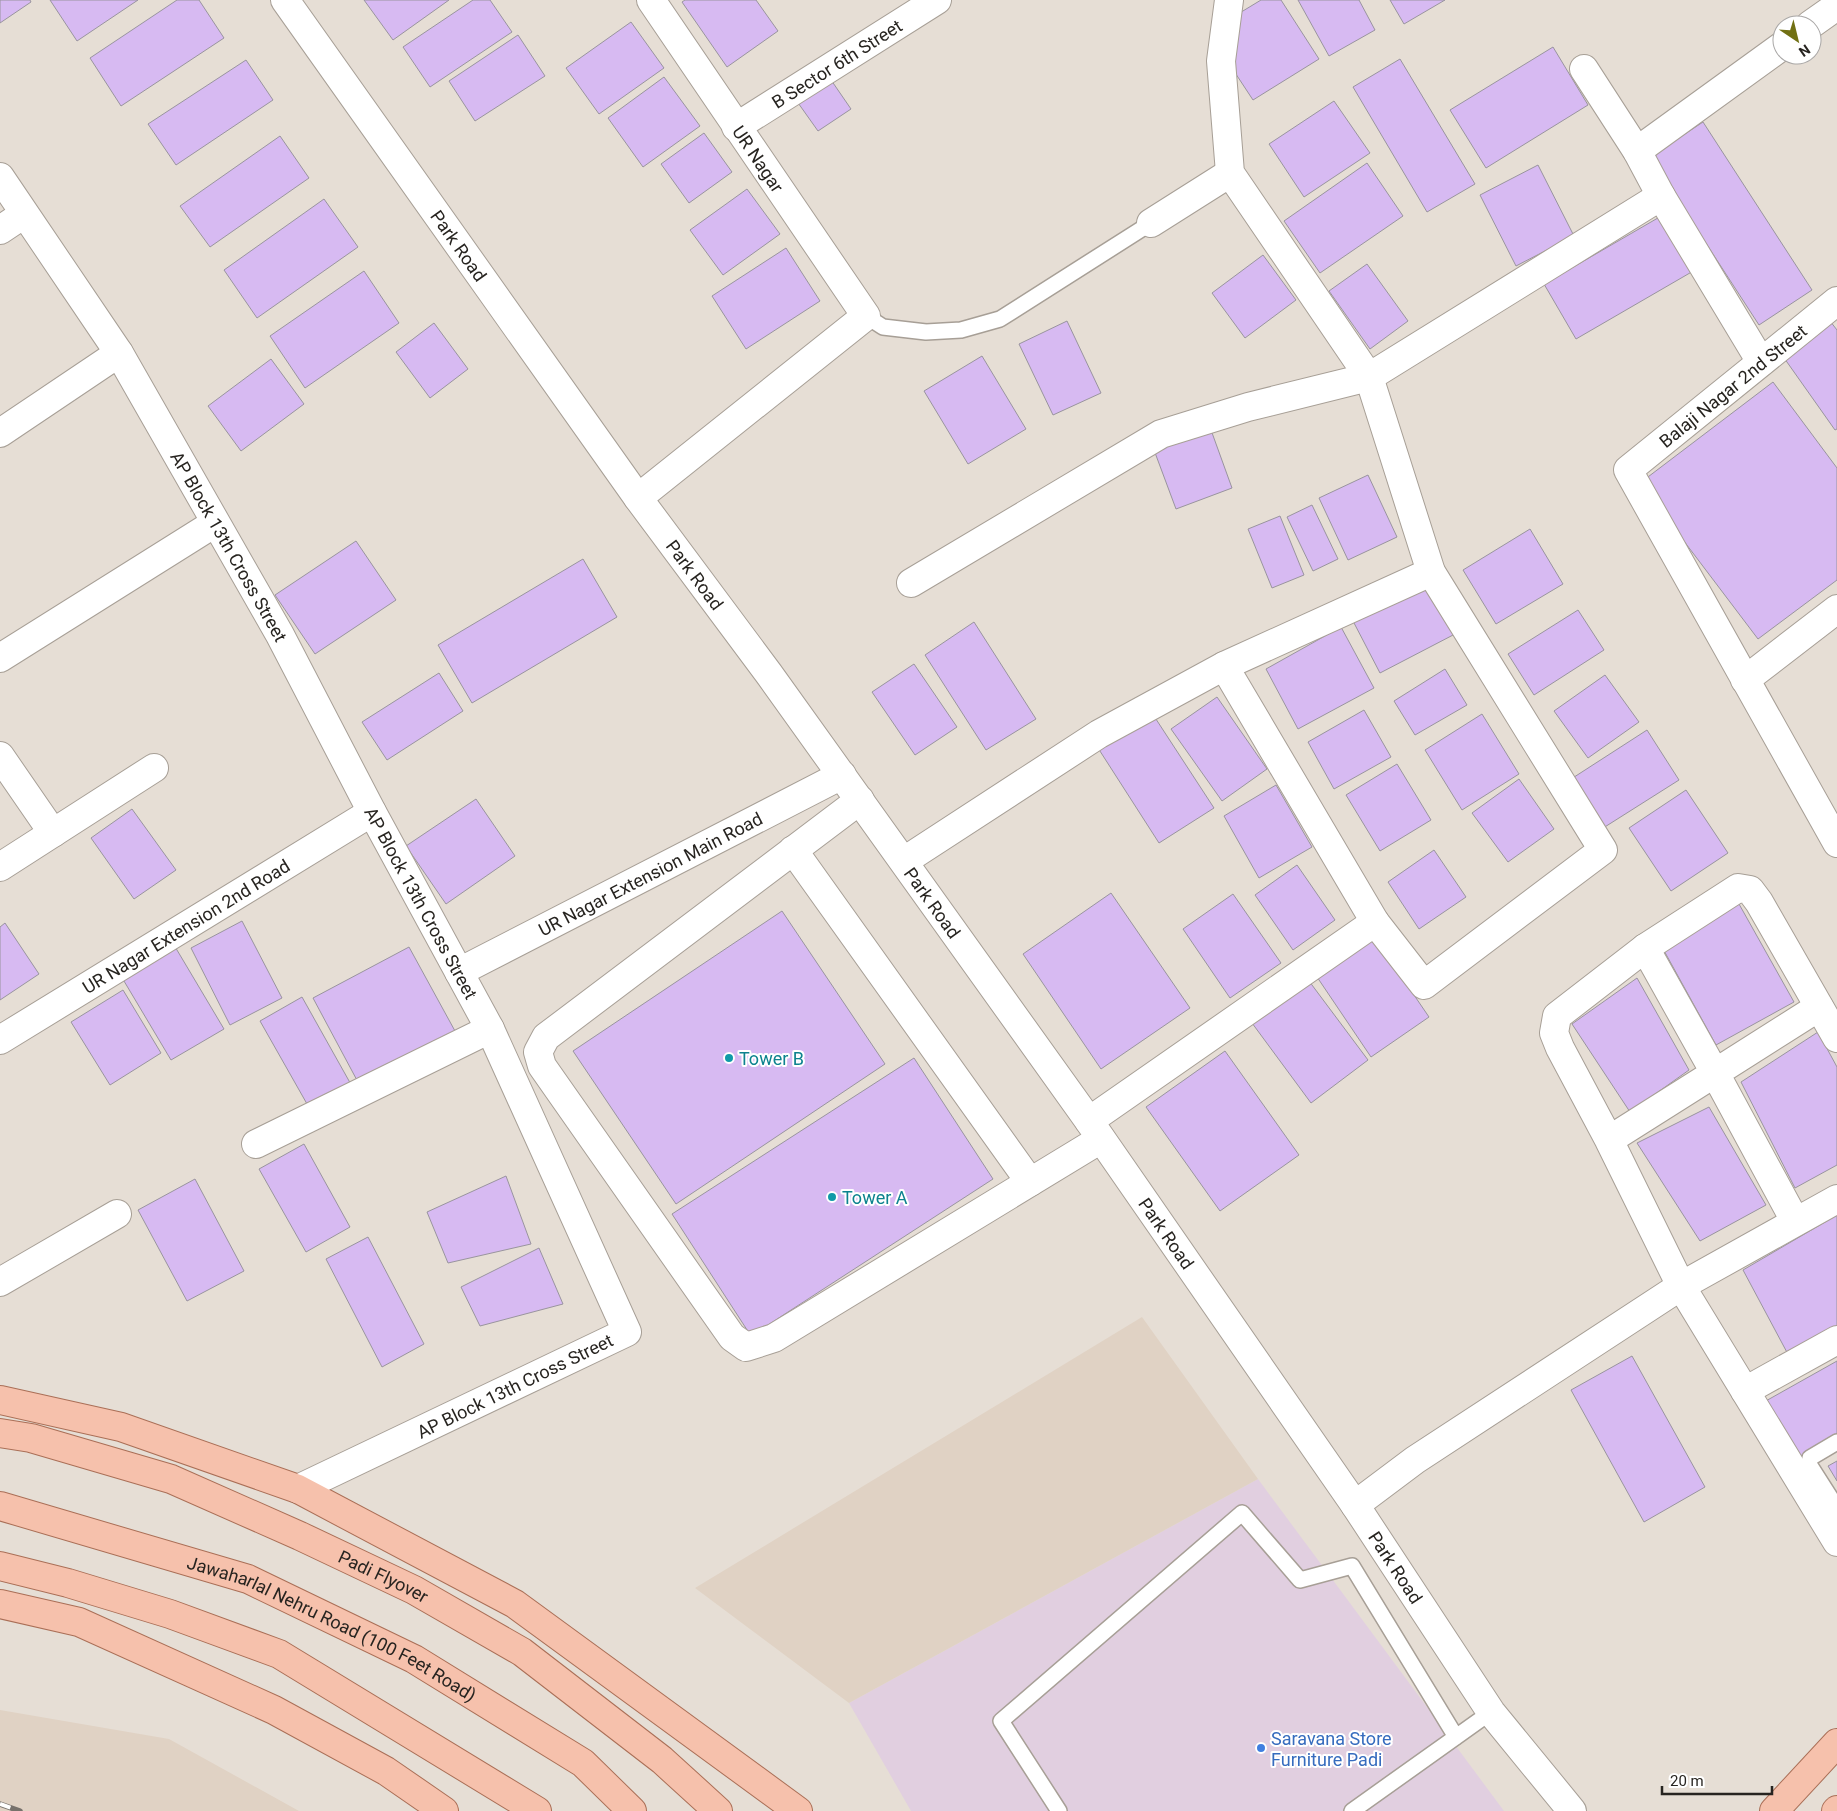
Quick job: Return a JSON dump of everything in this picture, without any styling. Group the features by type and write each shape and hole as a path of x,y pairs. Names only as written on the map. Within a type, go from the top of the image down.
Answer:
{"main road":[{"path":"0,1400 121,1427 298,1489 515,1604 798,1811"},
{"name":"Padi Flyover","path":"0,1433 31,1438 171,1479 300,1536 414,1590 522,1652 662,1760 718,1811"},
{"name":"Jawaharlal Nehru Road (100 Feet Road)","path":"0,1506 248,1579 414,1658 583,1763 632,1811"},
{"path":"0,1566 68,1583 170,1614 279,1654 536,1811"},
{"path":"0,1604 79,1622 274,1710 386,1771 444,1811"},
{"path":"1774,1811 1837,1743"}],"street":[{"name":"Park Road","path":"285,0 638,498 769,674 1095,1130 1355,1505 1491,1712 1572,1811"},
{"name":"UR Nagar","path":"651,0 866,316"},
{"name":"B Sector 6th Street","path":"736,127 937,0"},
{"path":"1224,666 1375,922 1424,985 1603,850 1431,572 1368,378 1230,173 1221,61 1229,0"},
{"path":"1822,17 1837,6"},
{"path":"1637,151 1772,53"},
{"path":"1584,69 1637,151 1661,196 1761,362"},
{"path":"1151,223 1230,173"},
{"name":"AP Block 13th Cross Street","path":"0,176 119,353 280,635 372,812 490,1029 627,1332 298,1489"},
{"path":"911,583 1161,434 1248,407 1368,378 1661,196"},
{"path":"0,230 24,214"},
{"name":"Balaji Nagar 2nd Street","path":"1745,680 1628,470 1837,301"},
{"path":"638,498 866,316"},
{"path":"0,433 119,353"},
{"path":"0,658 215,523"},
{"path":"904,861 1099,734 1224,666 1431,572"},
{"path":"1837,609 1745,680 1837,843"},
{"path":"0,756 53,833"},
{"path":"0,867 154,768"},
{"name":"UR Nagar Extension Main Road","path":"458,972 842,775"},
{"path":"860,800 546,1037 538,1052 542,1066 732,1337 746,1346 774,1338 1030,1182 1095,1130 1375,922"},
{"name":"UR Nagar Extension 2nd Road","path":"0,1040 372,812"},
{"path":"793,850 1030,1182"},
{"path":"1837,1038 1759,902 1750,890 1738,888 1645,948 1557,1016 1554,1032 1560,1048 1609,1140 1681,1286 1837,1542"},
{"path":"1645,948 1796,1221"},
{"path":"1609,1140 1819,1007"},
{"path":"256,1144 490,1029"},
{"path":"1355,1505 1415,1460 1681,1286 1837,1199"},
{"path":"0,1282 117,1214"},
{"path":"1745,1391 1837,1340"}],"lane":[{"path":"866,316 883,327 926,332 961,330 1000,319 1151,223"},
{"path":"1837,1442 1810,1458 1809,1464 1837,1508"},
{"path":"1059,1811 1000,1721 1242,1513 1300,1580 1352,1566 1456,1737"},
{"path":"1352,1811 1491,1712"}],"shaded area":[{"path":"1142,1317 1258,1479 849,1703 695,1588"},
{"path":"1258,1479 1504,1811 911,1811 849,1703"},
{"path":"0,1710 169,1739 299,1811 0,1811"}],"building":[{"path":"0,0 30,0 31,2 0,23"},
{"path":"50,0 138,0 77,41"},
{"path":"177,0 199,0 224,38 121,106 90,58"},
{"path":"364,0 449,0 393,40"},
{"path":"473,0 490,0 512,32 430,87 403,47"},
{"path":"685,0 756,0 778,31 727,67 682,2"},
{"path":"1261,0 1281,0 1319,59 1253,100 1226,59 1233,17"},
{"path":"1298,0 1359,0 1375,30 1329,56"},
{"path":"1390,0 1445,0 1404,24"},
{"path":"631,22 664,68 599,114 566,68"},
{"path":"518,35 545,76 475,121 449,81"},
{"path":"1553,47 1588,105 1486,168 1450,110"},
{"path":"1400,59 1475,184 1427,212 1353,87"},
{"path":"246,60 273,100 176,165 148,124"},
{"path":"664,77 700,126 643,167 608,118"},
{"path":"829,77 851,109 818,131 796,100"},
{"path":"1334,101 1370,153 1304,197 1269,144"},
{"path":"1703,122 1812,290 1759,325 1650,157"},
{"path":"704,133 732,172 689,203 661,164"},
{"path":"280,136 309,178 210,247 180,206"},
{"path":"1367,163 1403,216 1320,273 1284,221"},
{"path":"1538,165 1574,236 1516,266 1480,195"},
{"path":"747,189 780,234 723,275 690,230"},
{"path":"324,199 358,247 257,318 224,270"},
{"path":"1663,215 1695,270 1576,339 1544,284"},
{"path":"786,248 820,301 746,349 712,296"},
{"path":"1263,255 1296,300 1245,338 1212,293"},
{"path":"1367,264 1408,321 1370,349 1329,291"},
{"path":"364,271 399,323 305,388 270,336"},
{"path":"1067,321 1101,393 1053,415 1019,344"},
{"path":"1830,321 1837,330 1837,429 1835,430 1782,355"},
{"path":"434,323 468,369 430,398 396,352"},
{"path":"982,356 1026,429 968,464 924,391"},
{"path":"271,359 304,404 241,451 208,406"},
{"path":"1773,382 1837,468 1837,580 1758,639 1640,483"},
{"path":"1211,430 1232,488 1176,509 1154,450"},
{"path":"1368,475 1397,537 1348,560 1319,498"},
{"path":"1312,505 1338,559 1313,571 1287,517"},
{"path":"1280,516 1304,575 1272,588 1248,529"},
{"path":"1530,529 1563,584 1496,624 1463,570"},
{"path":"356,541 396,600 315,654 275,595"},
{"path":"583,559 617,617 472,703 438,645"},
{"path":"1428,582 1455,634 1380,673 1353,621"},
{"path":"1578,610 1604,650 1534,695 1508,654"},
{"path":"974,622 1036,719 986,750 925,655"},
{"path":"1341,627 1374,688 1298,729 1266,669"},
{"path":"914,664 957,727 915,755 872,692"},
{"path":"1445,669 1467,705 1415,735 1394,701"},
{"path":"439,673 463,711 387,760 362,722"},
{"path":"1605,675 1639,722 1588,758 1554,711"},
{"path":"1217,697 1267,769 1222,801 1171,729"},
{"path":"1364,710 1391,757 1334,789 1308,742"},
{"path":"1152,713 1214,808 1159,843 1098,748"},
{"path":"1482,714 1519,774 1462,810 1425,750"},
{"path":"1647,730 1679,780 1600,830 1568,781"},
{"path":"1397,764 1431,820 1380,851 1346,795"},
{"path":"1519,779 1554,829 1508,862 1472,813"},
{"path":"1276,785 1312,847 1259,878 1224,816"},
{"path":"1686,790 1728,853 1671,891 1629,828"},
{"path":"476,799 515,856 446,904 406,846"},
{"path":"132,809 176,870 134,899 91,838"},
{"path":"1434,850 1466,897 1419,929 1388,882"},
{"path":"1297,865 1335,920 1293,950 1255,895"},
{"path":"1111,893 1190,1008 1101,1069 1023,954"},
{"path":"1233,894 1281,963 1230,998 1183,929"},
{"path":"1739,904 1794,1002 1716,1045 1662,947"},
{"name":"Tower B","path":"782,911 885,1064 676,1204 573,1051"},
{"path":"242,921 282,998 230,1025 191,948"},
{"path":"5,923 39,974 0,1000 0,927"},
{"path":"1373,935 1429,1017 1371,1057 1315,974"},
{"path":"174,945 224,1029 171,1060 121,976"},
{"path":"409,947 455,1031 359,1084 313,998"},
{"path":"1637,978 1689,1070 1630,1112 1572,1024"},
{"path":"1309,981 1368,1060 1311,1103 1252,1023"},
{"path":"123,990 161,1053 110,1085 71,1022"},
{"path":"302,997 353,1088 311,1111 260,1021"},
{"path":"1818,1032 1837,1067 1837,1165 1795,1188 1741,1082"},
{"path":"1225,1051 1299,1155 1220,1211 1146,1107"},
{"name":"Tower A","path":"914,1058 993,1179 751,1336 672,1214"},
{"path":"1709,1107 1766,1205 1700,1241 1637,1143"},
{"path":"304,1144 350,1227 306,1252 259,1169"},
{"path":"506,1176 531,1244 448,1263 427,1212"},
{"path":"195,1179 244,1271 187,1301 138,1210"},
{"path":"1837,1215 1837,1333 1790,1358 1743,1270"},
{"path":"368,1237 424,1344 382,1367 326,1259"},
{"path":"539,1248 563,1304 480,1326 461,1287"},
{"path":"1632,1356 1705,1487 1644,1522 1571,1390"},
{"path":"1837,1361 1837,1435 1796,1459 1764,1402"},
{"path":"1837,1461 1837,1481 1828,1466"}],"railway":[{"path":"0,1804 20,1811"}],"place":[{"name":"Tower B","path":"729,1058"},
{"name":"Tower A","path":"832,1197"},
{"name":"Saravana Store Furniture Padi","path":"1261,1748"}]}
